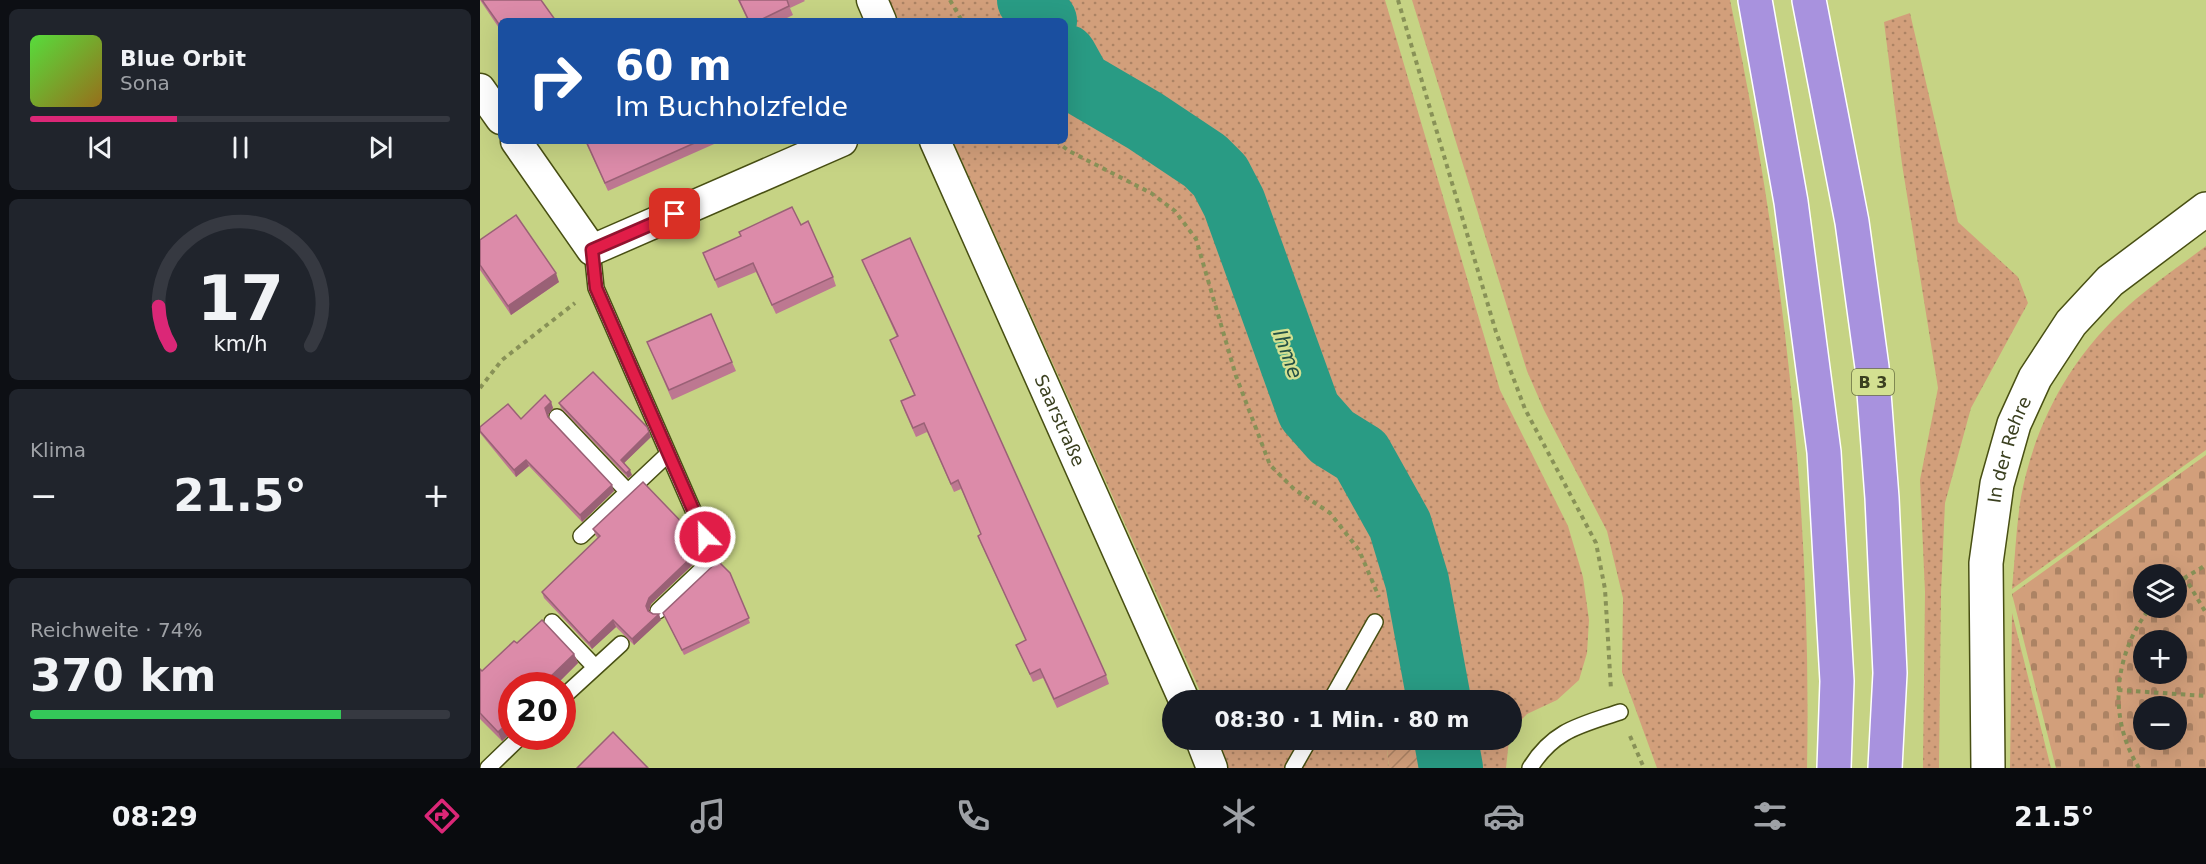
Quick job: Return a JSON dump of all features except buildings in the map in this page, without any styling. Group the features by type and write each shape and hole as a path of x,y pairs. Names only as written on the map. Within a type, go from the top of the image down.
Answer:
{"highway":[{"path":"1755,0 1791,202 1824,452 1837,681 1834,768"},
{"name":"B 3","path":"1809,0 1852,222 1872,367 1882,498 1890,673 1885,768"}],"street":[{"path":"872,0 880,18"},
{"path":"480,89 498,115"},
{"path":"518,144 592,250 835,144"},
{"name":"Saarstraße","path":"935,144 1180,690"},
{"name":"In der Rehre","path":"1988,768 1986,563 1997,484 2014,424 2035,378 2071,323 2110,281 2206,209"},
{"path":"1205,750 1212,768"}],"lane":[{"path":"592,250 596,288 714,558 658,611"},
{"path":"557,417 628,492"},
{"path":"581,536 669,454"},
{"path":"1337,690 1375,621"},
{"path":"552,622 595,667"},
{"path":"576,685 621,644"},
{"path":"1530,768 1550,742 1571,729 1620,712"},
{"path":"488,768 507,750"},
{"path":"1293,768 1303,750"}],"path":[{"path":"950,0 960,18"},
{"path":"1398,0 1496,332 1525,409 1596,543 1605,589 1609,687 1644,768"},
{"path":"1061,144 1088,161 1151,193 1175,211 1196,239 1236,376 1270,465 1294,489 1330,513 1359,550 1383,607 1375,621"},
{"path":"480,388 502,360 596,288"},
{"path":"2187,574 2206,565"},
{"path":"2187,581 2206,614"},
{"path":"2139,768 2131,755 2121,724 2118,690 2123,657 2142,618"},
{"path":"2118,690 2206,696"}],"green space":[{"path":"889,0 1385,0 1500,390 1568,526 1583,577 1589,620 1587,653 1579,680 1557,700 1527,714 1522,719 1522,690 1200,690 954,144 1068,144 1068,18 898,18"},
{"path":"1412,0 1730,0 1765,190 1790,382 1805,575 1807,768 1657,768 1622,672 1623,598 1607,531 1544,410 1527,371"},
{"path":"1910,13 1958,222 2018,277 2028,303 1971,408 1945,503 1941,592 1939,768 1923,768 1925,592 1920,480 1938,388 1902,164 1884,22"},
{"path":"2206,246 2206,450 2012,589 2019,508 2027,469 2046,416 2059,392 2073,368 2090,346 2129,305"},
{"path":"2206,455 2206,768 2056,768 2012,594"},
{"path":"2012,613 2051,768 2010,768"},
{"path":"1223,750 1387,750 1389,768 1228,768"},
{"path":"1387,750 1440,750 1443,768 1389,768"},
{"path":"1456,750 1508,750 1506,768 1459,768"}],"waterway":[{"name":"Ihme","path":"1029,0 1043,18"},
{"name":"Ihme","path":"1068,61 1080,83 1145,121 1205,161 1220,176 1234,203 1309,411 1332,437 1361,455 1400,525 1417,581 1437,690"},
{"name":"Ihme","path":"1448,750 1451,768"}],"route":[{"path":"675,214 592,250 596,288 705,537"}]}
